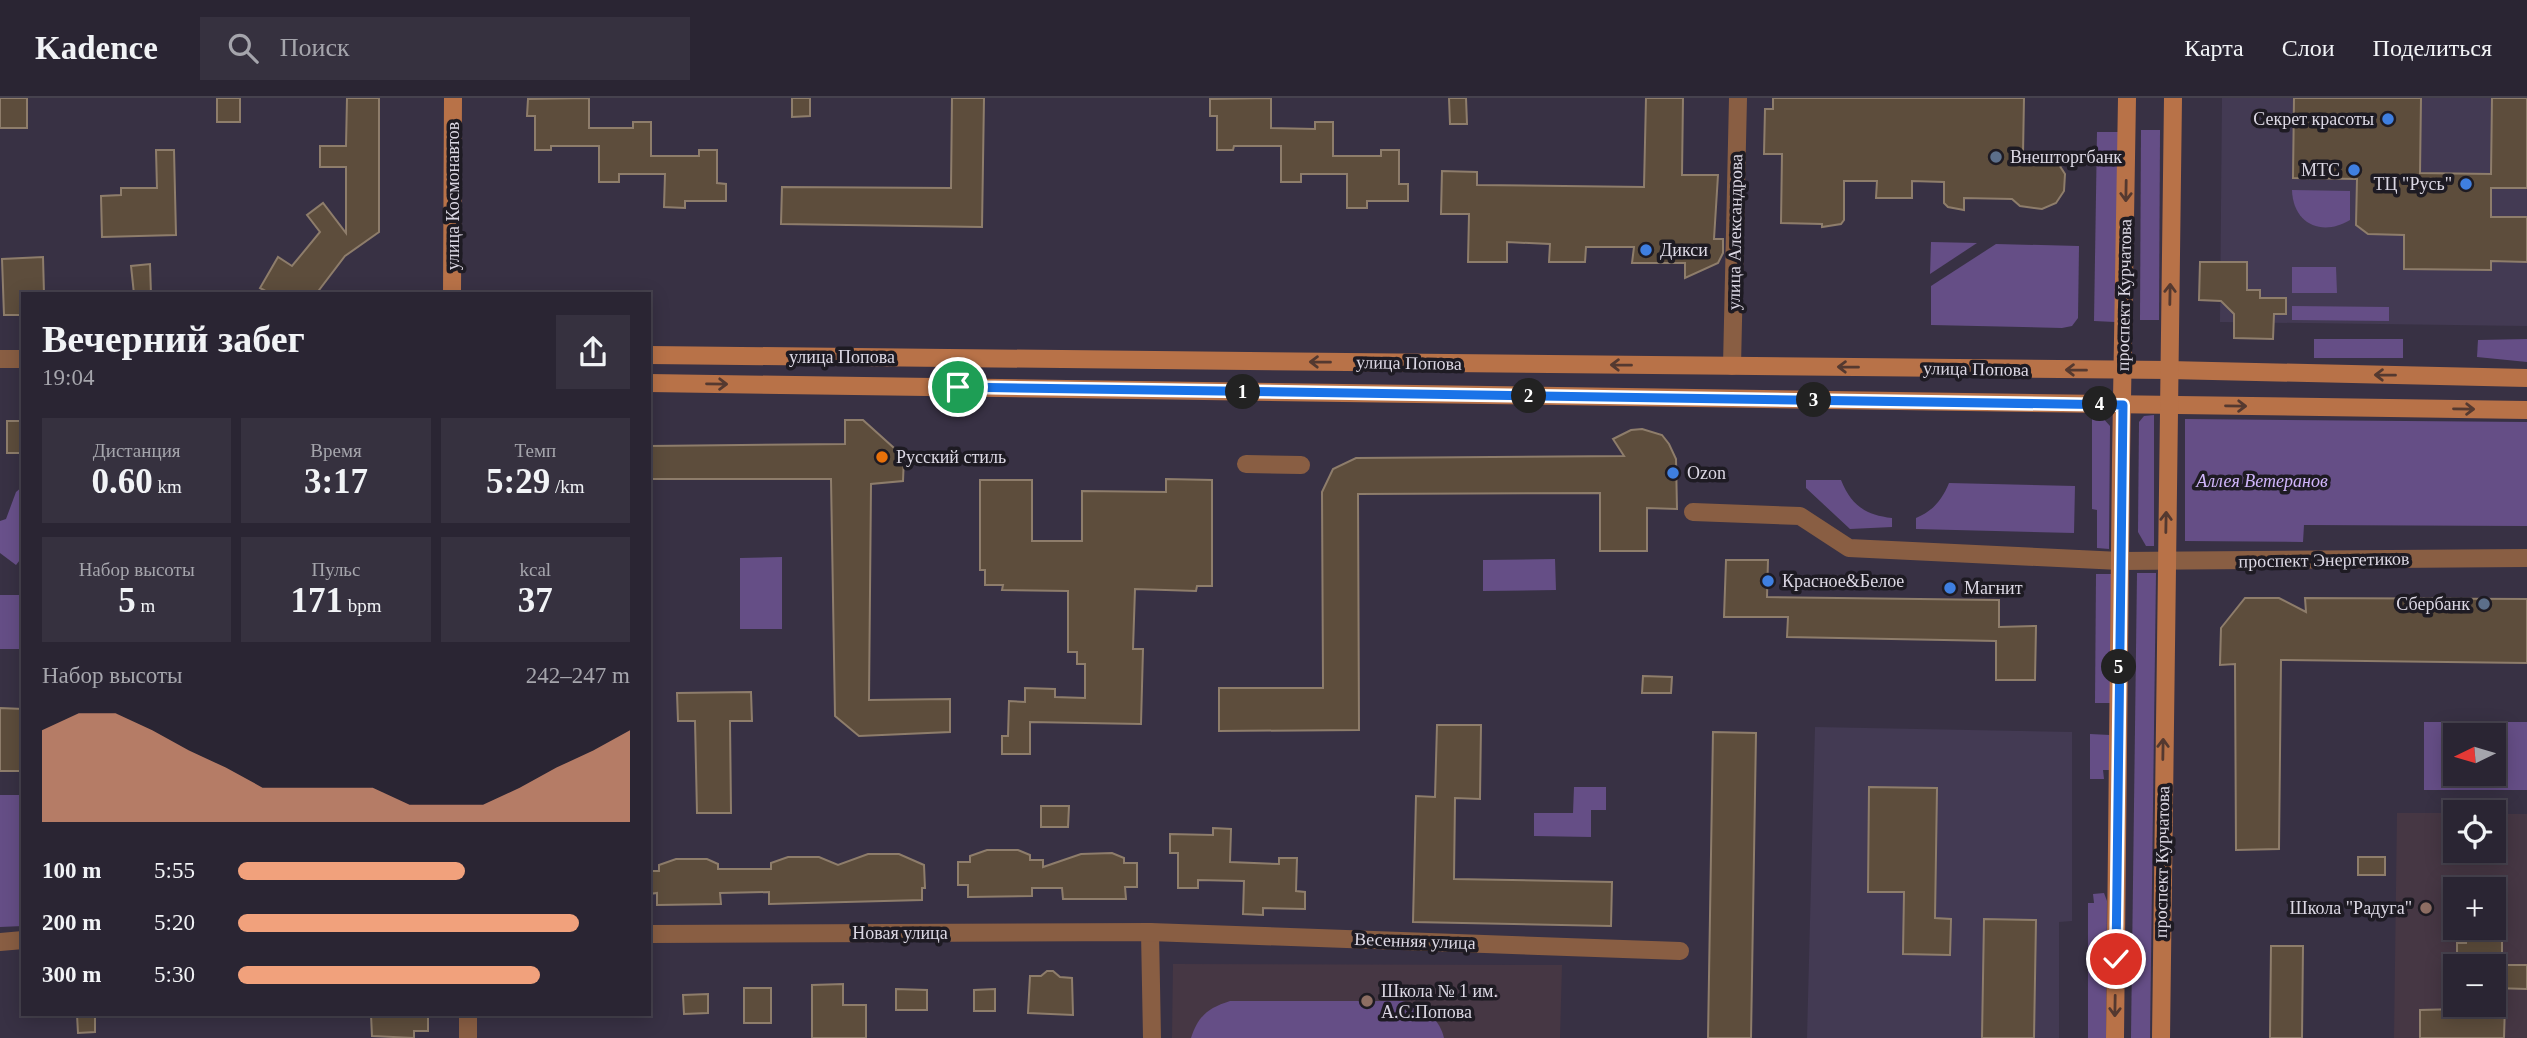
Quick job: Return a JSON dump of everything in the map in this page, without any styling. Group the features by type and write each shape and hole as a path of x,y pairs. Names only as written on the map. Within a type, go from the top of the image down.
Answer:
{"main road":[{"name":"улица Космонавтов","path":"452,292 453,98"},
{"name":"проспект Курчатова","path":"2115,1038 2127,98"},
{"name":"проспект Курчатова","path":"2161,1038 2173,98"},
{"name":"улица Попова","path":"651,355 2169,370"},
{"path":"2169,370 2527,378"},
{"name":"улица Попова","path":"651,383 2168,405"},
{"path":"2168,405 2527,410"}],"street":[{"name":"улица Александрова","path":"1732,366 1738,98"},
{"path":"0,359 21,359"},
{"path":"1245,464 1301,465"},
{"name":"проспект Энергетиков","path":"1693,512 1800,516 1849,548 2120,561 2527,558"},
{"path":"1150,932 1152,1038"},
{"name":"Новая улица","path":"651,934 1150,932"},
{"name":"Весенняя улица","path":"1150,932 1680,951"},
{"path":"0,942 21,940"},
{"path":"468,1016 468,1038"}],"shaded area":[{"path":"2222,98 2527,98 2527,326 2220,322"},
{"path":"21,488 21,559 16,565 0,553 0,521 6,519 16,492"},
{"path":"1815,727 2072,732 2072,921 2059,922 2059,1038 1807,1038"},
{"name":"Школа \"Радуга\"","path":"2397,813 2443,813 2443,863 2506,863 2506,814 2527,814 2527,1038 2394,1038"},
{"name":"Школа № 1 им. А.С.Попова","path":"1173,964 1562,965 1560,1038 1172,1038"}],"green space":[{"path":"2141,130 2160,130 2159,320 2140,320"},
{"path":"2097,132 2119,132 2115,322 2094,321"},
{"path":"2292,190 2350,191 2350,220 2329,227 2311,224 2303,219 2298,211"},
{"path":"1931,242 1977,243 1930,274"},
{"path":"1996,244 2079,246 2078,318 2072,326 1931,325 1931,286"},
{"path":"2292,267 2336,267 2337,293 2292,293"},
{"path":"2292,306 2389,307 2389,321 2292,320"},
{"path":"2314,339 2403,339 2403,358 2314,358"},
{"path":"2527,339 2527,362 2477,357 2478,340"},
{"path":"2154,415 2154,546 2146,546 2138,532 2139,422 2144,416"},
{"path":"2092,416 2101,416 2110,426 2109,549 2097,548 2097,510 2092,509"},
{"name":"Аллея Ветеранов","path":"2185,419 2527,422 2527,526 2304,525 2303,542 2185,541"},
{"path":"1806,480 1841,480 1854,502 1874,514 1892,518 1892,527 1850,529 1806,488"},
{"path":"1949,483 2075,486 2074,533 1916,529 1916,518 1936,504"},
{"path":"782,557 782,629 740,629 740,558"},
{"path":"1555,559 1556,590 1483,591 1483,560"},
{"path":"2137,573 2156,573 2150,1038 2131,1038"},
{"path":"2096,574 2111,574 2110,703 2095,703"},
{"path":"0,595 19,595 20,649 0,649"},
{"path":"2424,722 2527,722 2527,790 2424,790"},
{"path":"2090,734 2110,735 2110,770 2103,770 2104,779 2090,779"},
{"path":"1574,787 1606,787 1606,810 1591,810 1591,837 1534,836 1534,813 1573,813"},
{"path":"0,795 21,795 21,926 0,927"},
{"path":"2104,893 2107,901 2106,1038 2088,1038 2088,903 2094,903 2093,894"},
{"path":"1230,1001 1402,1001 1429,1013 1444,1038 1191,1038 1205,1014"}],"building":[{"path":"0,98 27,98 27,128 0,128"},
{"path":"217,98 240,98 240,122 217,122"},
{"path":"347,98 379,98 379,232 345,256 318,292 267,292 260,288 278,257 292,266 320,232 307,215 323,203 346,233 346,167 320,167 320,146 346,146"},
{"path":"589,98 589,128 633,128 633,122 651,122 651,156 699,156 699,150 717,150 717,183 726,184 726,201 685,201 685,208 664,207 665,174 619,174 619,182 599,182 599,146 551,146 551,150 535,150 535,116 527,116 528,99"},
{"path":"792,98 810,98 810,116 792,117"},
{"path":"952,98 984,98 982,227 781,224 782,187 951,188"},
{"path":"1271,98 1271,128 1315,129 1315,122 1333,122 1333,156 1381,156 1381,150 1399,150 1399,184 1408,184 1408,201 1367,201 1367,208 1347,208 1347,174 1301,174 1301,182 1281,182 1281,146 1234,146 1233,150 1217,150 1217,116 1210,116 1210,99"},
{"path":"1449,98 1466,98 1467,124 1450,124"},
{"path":"1646,98 1683,98 1682,175 1718,175 1714,239 1723,239 1723,253 1718,263 1685,278 1685,263 1632,263 1634,247 1586,247 1585,262 1549,262 1550,244 1507,242 1507,262 1468,262 1469,214 1441,214 1442,171 1477,172 1477,185 1644,187"},
{"path":"1773,98 2024,98 2023,155 2041,153 2056,160 2065,174 2064,191 2056,203 2042,209 2020,206 2012,199 1964,198 1964,210 1948,207 1944,203 1944,182 1912,181 1912,198 1876,198 1877,181 1844,181 1844,220 1841,224 1822,227 1822,224 1781,223 1782,154 1764,154 1765,109 1773,109"},
{"name":"ТЦ \"Русь\"","path":"2294,98 2421,98 2420,173 2491,174 2492,98 2527,98 2527,188 2491,188 2491,217 2527,217 2527,262 2491,261 2491,270 2404,269 2404,235 2368,234 2356,225 2357,179 2293,178"},
{"path":"156,150 174,150 176,235 102,237 101,196 121,195 121,188 157,188"},
{"path":"43,257 44,292 21,292 21,315 4,315 2,259"},
{"path":"2200,262 2247,262 2247,290 2260,290 2260,298 2286,298 2286,314 2274,314 2273,339 2234,338 2234,314 2221,301 2199,300"},
{"path":"150,264 151,292 134,292 131,266"},
{"path":"845,420 863,420 904,457 903,481 871,484 869,700 950,699 950,732 859,736 835,716 831,479 651,479 651,446 845,444"},
{"path":"7,421 21,421 21,453 7,453"},
{"path":"1642,429 1662,435 1676,459 1677,509 1647,508 1647,551 1600,551 1600,493 1358,494 1359,730 1219,731 1219,688 1323,688 1322,492 1333,469 1356,458 1624,456 1613,439 1631,430"},
{"path":"1166,479 1212,480 1212,586 1197,586 1196,591 1135,589 1133,649 1143,649 1141,724 1030,722 1030,754 1002,754 1002,736 1008,736 1009,701 1025,702 1025,688 1055,689 1055,697 1085,698 1085,664 1077,664 1077,652 1068,652 1068,591 1002,590 1003,585 985,585 985,570 980,570 980,480 1032,480 1032,541 1082,541 1082,491 1166,492"},
{"path":"1726,560 1768,560 1767,597 1999,600 1999,627 2036,626 2035,680 1996,680 1996,641 1787,637 1788,617 1724,617"},
{"path":"2245,598 2279,598 2306,612 2305,598 2527,599 2527,663 2281,660 2279,849 2236,850 2235,664 2220,665 2221,628"},
{"path":"1643,676 1672,677 1671,693 1642,693"},
{"path":"751,692 752,721 730,721 731,813 697,813 695,721 678,721 677,693"},
{"path":"0,708 21,709 21,771 0,771"},
{"path":"1437,725 1481,725 1480,799 1455,798 1454,879 1612,882 1611,926 1413,922 1416,796 1435,797"},
{"path":"1713,732 1756,733 1751,1038 1708,1038"},
{"path":"1869,787 1937,788 1935,918 1951,919 1950,955 1903,954 1904,892 1868,892"},
{"path":"1041,806 1069,806 1068,827 1041,827"},
{"path":"1213,828 1231,829 1230,862 1279,864 1279,858 1297,858 1296,891 1305,892 1305,909 1263,908 1263,915 1243,914 1244,881 1198,880 1198,888 1178,888 1178,853 1170,853 1170,834 1213,835"},
{"path":"987,850 1018,850 1030,855 1030,860 1043,860 1043,867 1081,854 1112,853 1124,858 1124,863 1137,863 1137,887 1125,887 1126,899 1063,899 1062,888 1032,888 1032,896 968,897 968,885 958,885 958,862 970,862 970,856"},
{"path":"868,854 899,854 924,865 925,888 922,888 922,900 769,904 769,892 720,893 721,904 657,905 657,893 651,894 651,871 659,871 659,865 676,859 707,859 718,864 718,869 771,869 771,863 788,857 819,857 838,865"},
{"path":"2358,857 2385,857 2385,875 2358,875"},
{"path":"1984,919 2036,920 2034,1038 1982,1038"},
{"path":"2466,940 2502,940 2502,954 2457,954 2457,943 2466,943"},
{"path":"2271,946 2303,946 2302,1038 2270,1038"},
{"path":"2506,965 2527,965 2527,989 2506,988"},
{"path":"1047,971 1053,971 1060,977 1072,978 1073,1015 1028,1013 1030,976 1041,976"},
{"path":"843,984 843,1005 866,1005 866,1038 812,1038 812,985"},
{"path":"744,988 771,988 771,1023 744,1023"},
{"path":"896,989 927,990 927,1010 896,1010"},
{"path":"995,989 995,1011 974,1011 974,990"},
{"path":"708,994 708,1013 684,1014 683,995"},
{"path":"2443,1009 2443,1017 2505,1017 2504,1038 2420,1038 2420,1010"},
{"path":"77,1016 95,1016 95,1032 78,1033"},
{"path":"371,1016 428,1017 428,1031 414,1031 414,1038 372,1036"}],"place":[{"name":"Секрет красоты","path":"2388,119"},
{"name":"Внешторгбанк","path":"1996,157"},
{"name":"МТС","path":"2354,170"},
{"name":"ТЦ \"Русь\"","path":"2466,184"},
{"name":"Дикси","path":"1646,250"},
{"name":"Русский стиль","path":"882,457"},
{"name":"Ozon","path":"1673,473"},
{"name":"Красное&Белое","path":"1768,581"},
{"name":"Магнит","path":"1950,588"},
{"name":"Сбербанк","path":"2484,604"},
{"name":"Школа \"Радуга\"","path":"2426,908"},
{"name":"Школа № 1 им. А.С.Попова","path":"1367,1001"}],"route":[{"path":"958,387 2123,405 2116,959"}]}
